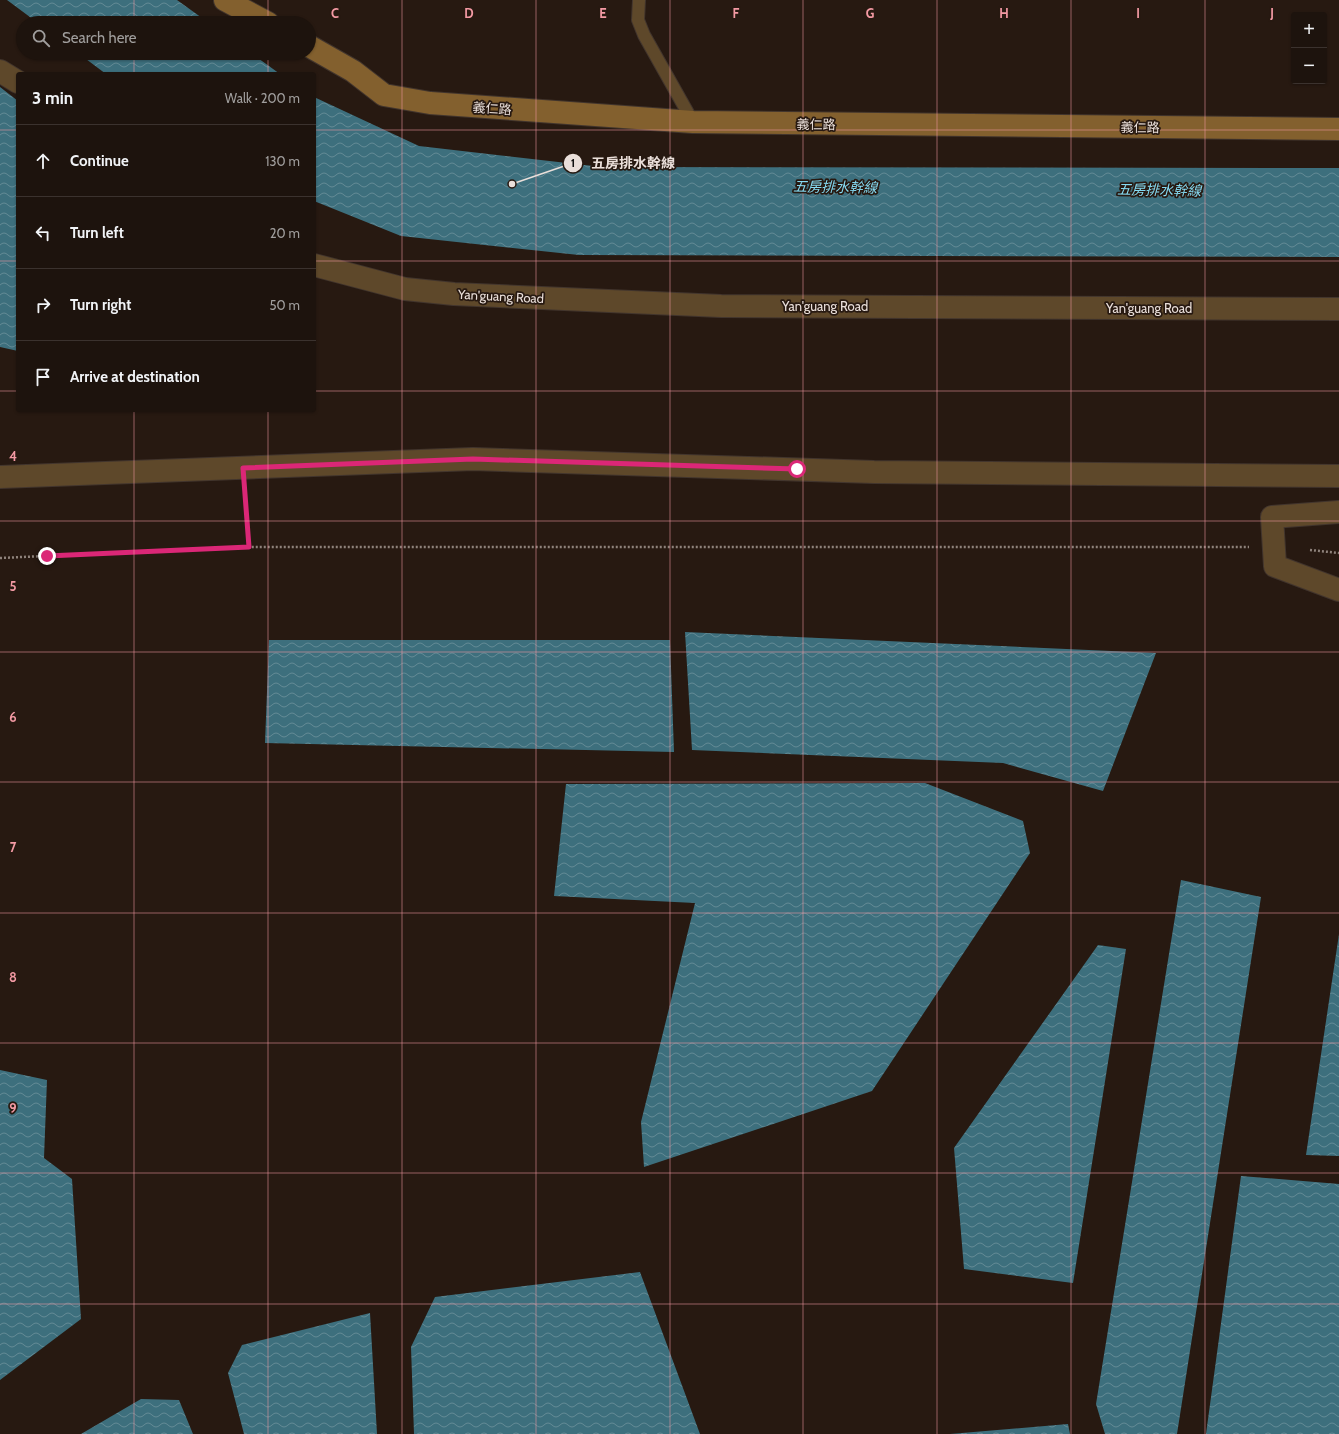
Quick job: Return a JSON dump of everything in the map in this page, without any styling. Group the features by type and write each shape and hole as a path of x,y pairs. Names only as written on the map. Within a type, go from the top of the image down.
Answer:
{"street":[{"path":"225,0 255,16"},
{"name":"義仁路","path":"316,50 353,71 384,95 430,103 693,122 1339,129"},
{"path":"0,71 16,81"},
{"name":"Yan'guang Road","path":"316,265 405,289 454,294 713,306 1339,309"},
{"path":"0,477 473,459 874,472 1339,476"},
{"path":"1339,512 1272,517 1275,566 1339,590"}],"lane":[{"path":"639,0 638,20 644,35 693,122"}],"path":[{"path":"243,468 249,547"},
{"path":"0,558 249,547 1274,547 1339,553"}],"water":[{"path":"7,0 177,0 199,16 29,16"},
{"path":"87,60 261,60 277,72 103,72"},
{"path":"0,87 16,99 16,351 0,347"},
{"path":"316,98 419,146 602,167 1339,168 1339,257 579,255 401,236 316,202"},
{"path":"685,632 1156,653 1103,791 1003,763 692,750"},
{"path":"269,640 670,640 674,752 265,743"},
{"path":"925,783 1023,821 1030,853 872,1091 644,1167 641,1122 695,903 554,896 566,784"},
{"path":"1181,880 1261,897 1177,1434 1105,1434 1096,1404"},
{"path":"1339,934 1339,1156 1306,1155"},
{"path":"1098,945 1126,949 1073,1283 964,1269 954,1148"},
{"path":"0,1070 47,1080 44,1158 72,1179 81,1319 0,1380"},
{"path":"1241,1176 1339,1184 1339,1434 1206,1434"},
{"path":"640,1272 700,1434 414,1434 411,1347 435,1297"},
{"path":"370,1313 377,1434 244,1434 228,1373 242,1345"},
{"path":"141,1399 179,1400 193,1434 81,1434"},
{"path":"1068,1424 1070,1434 950,1434"}],"place":[{"name":"五房排水幹線","path":"512,184"}],"route":[{"path":"47,556 249,547 243,468 473,459 797,469"}]}
